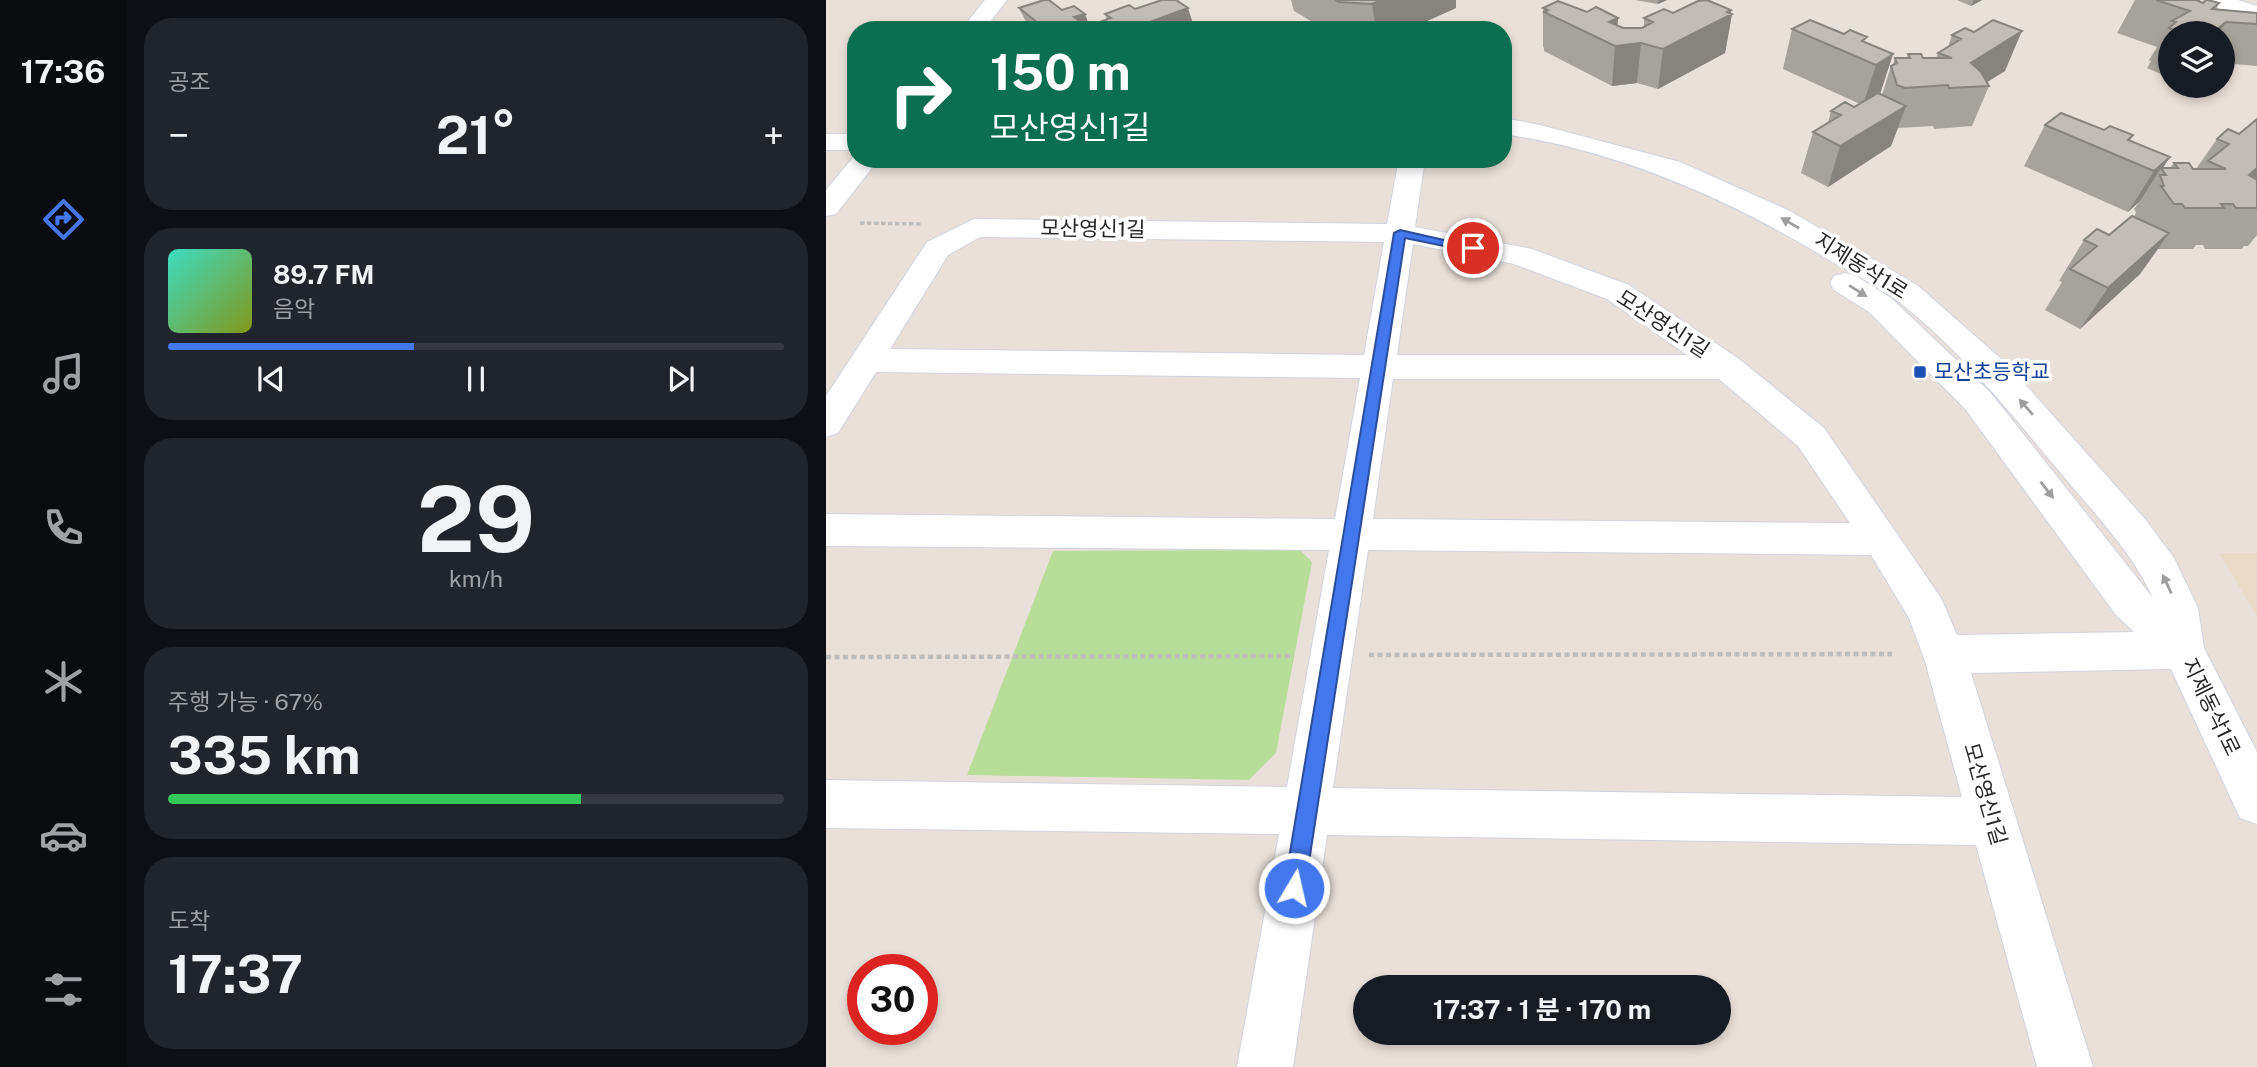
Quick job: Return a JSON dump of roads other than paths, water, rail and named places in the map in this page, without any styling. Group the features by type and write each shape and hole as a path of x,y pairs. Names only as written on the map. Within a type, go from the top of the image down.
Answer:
{"street":[{"path":"979,21 996,0"},
{"path":"2215,0 2257,13"},
{"path":"826,123 847,123"},
{"name":"지제동삭1로","path":"1512,127 1531,130 1670,169 1778,216 1906,292 1995,372 2131,530 2160,570 2178,608 2183,650 2257,801"},
{"path":"826,142 847,142"},
{"name":"지제동삭1로","path":"1512,147 1642,177 1717,210 1779,242 1880,305 1978,401 2130,603 2183,650"},
{"path":"826,208 859,168"},
{"path":"1265,1067 1411,168"},
{"name":"모산영신1길","path":"826,424 937,249 974,228 1400,233 1521,257 1618,292 1727,367 1811,437 1882,538 1927,611 1944,654 2065,1067"},
{"path":"867,360 1380,367 1727,367"},
{"path":"826,530 1882,538"},
{"path":"1944,654 2183,650"},
{"path":"826,804 1993,821"}],"place":[{"name":"모산초등학교","path":"1920,372"}]}
